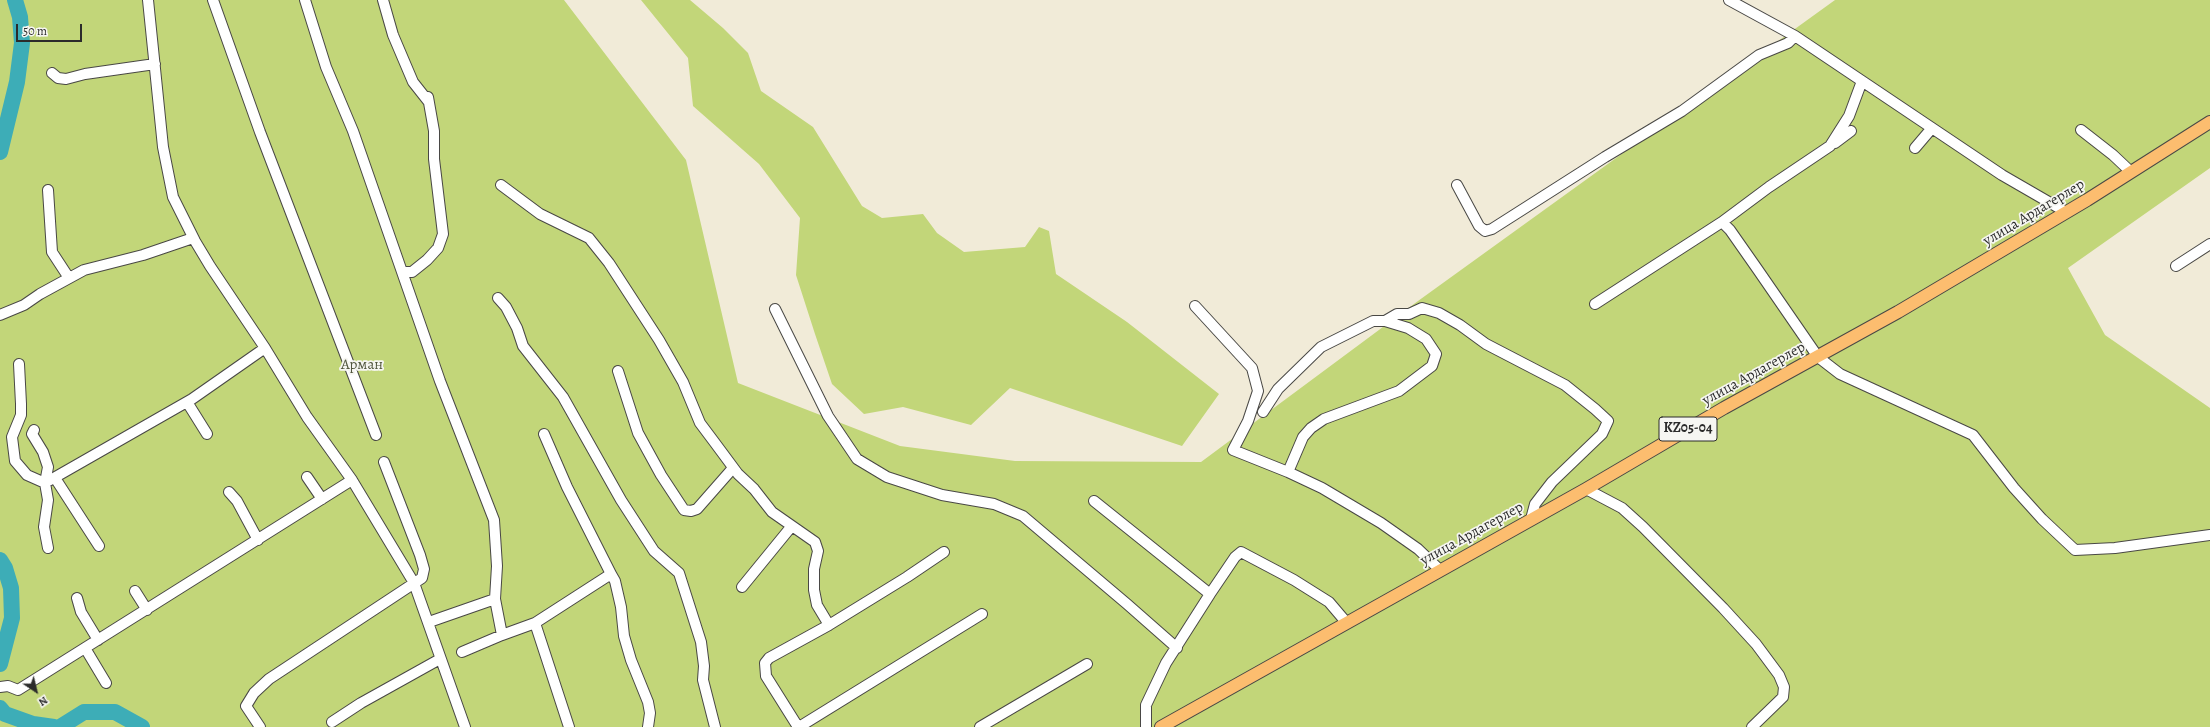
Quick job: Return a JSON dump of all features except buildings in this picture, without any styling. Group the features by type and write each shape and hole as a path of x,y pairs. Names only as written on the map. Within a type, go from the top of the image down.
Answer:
{"main road":[{"name":"улица Ардагерлер","path":"1161,727 1346,622 1586,489 1724,408 1898,312 2066,212 2210,122"}],"street":[{"path":"148,0 163,147 173,197 193,238 265,348 307,416 352,480 414,583 465,727"},
{"path":"213,0 260,132 376,436"},
{"path":"305,0 326,67 353,131 440,381 494,520 497,566 495,599 502,635"},
{"path":"383,0 393,35 413,82 428,99 434,131 434,159 443,234 438,248 427,260 412,272 403,272"},
{"path":"1729,0 1795,36 2002,176 2066,212"},
{"path":"1457,185 1479,226 1485,231 1492,229 1605,157 1682,111 1759,56 1788,42 1795,36"},
{"path":"52,73 58,78 66,79 92,73 155,64"},
{"path":"1830,146 1849,116 1862,81"},
{"path":"1915,148 1932,128"},
{"path":"2081,130 2113,155 2131,172"},
{"path":"1595,304 1722,222 1769,186 1851,131"},
{"path":"501,185 540,214 564,224 589,238 593,243 632,296 683,382 700,423 733,468 754,489 772,512 791,527 815,542 818,551 814,569 814,590 817,605 829,625"},
{"path":"48,190 52,252 69,278"},
{"path":"1722,222 1754,264 1818,357 1840,374 1973,435 2014,488 2042,519 2075,550 2115,548 2210,535"},
{"path":"0,315 24,305 84,270 143,255 193,238"},
{"path":"2176,266 2210,244"},
{"path":"498,298 506,307 517,328 523,346 563,397 621,500 645,538 654,551 679,574 701,642 704,666 703,680 715,727"},
{"path":"1195,306 1252,368 1258,391 1248,421 1233,450 1288,472 1381,523 1418,549 1440,570"},
{"path":"1263,412 1278,389 1321,347 1373,321 1384,320 1397,314 1408,314 1422,308 1439,313 1460,325 1486,344 1565,385 1608,421 1602,434 1552,482 1543,493 1535,504 1531,519"},
{"path":"775,309 828,416 857,459 886,477 942,495 994,504 1023,516 1127,604 1176,648"},
{"path":"1288,472 1303,437 1310,428 1332,416 1399,391 1432,366 1436,354 1426,339 1408,328 1384,320"},
{"path":"19,364 22,404 21,415 12,437 15,461 27,476 50,480 187,402 265,348"},
{"path":"618,371 638,433 661,475 684,510 691,511 697,509 733,468"},
{"path":"187,402 207,434"},
{"path":"34,430 32,434 47,461 50,480 44,527 48,548"},
{"path":"544,434 567,487 615,581 620,600 624,636 648,702 650,713 648,727"},
{"path":"260,727 246,706 254,693 269,679 422,578 424,569 384,462"},
{"path":"307,477 322,499"},
{"path":"50,480 99,546"},
{"path":"0,687 8,686 18,690 352,480"},
{"path":"1586,489 1622,508 1643,527 1723,608 1756,644 1779,675 1784,687 1783,697 1752,727"},
{"path":"229,492 236,501 258,540"},
{"path":"1094,501 1210,594"},
{"path":"742,587 791,527"},
{"path":"944,552 907,577 829,625 769,658 765,663 766,676 799,727 982,614"},
{"path":"1146,727 1146,705 1166,662 1235,557 1241,552 1329,602 1346,622"},
{"path":"462,652 535,623 611,574"},
{"path":"135,591 147,610"},
{"path":"76,598 81,612 98,640"},
{"path":"428,622 495,599"},
{"path":"535,623 569,727"},
{"path":"85,648 106,683"},
{"path":"332,722 361,703 440,659"},
{"path":"980,727 1087,664"}],"green space":[{"name":"Арман","path":"0,0 564,0 686,160 738,383 900,446 1015,461 1201,462 1418,301 1835,0 2210,0 2210,168 2068,268 2105,335 2210,408 2210,727 0,727"},
{"path":"641,0 690,0 723,28 748,53 761,91 813,127 862,206 882,218 923,214 937,233 964,252 1025,247 1039,227 1049,231 1056,274 1127,322 1219,394 1182,446 1010,388 971,425 903,407 864,414 832,384 815,334 796,275 800,218 759,164 693,106 688,58"}],"waterway":[{"path":"0,152 17,82 22,43 20,17 15,0"},
{"path":"0,560 5,568 11,588 12,618 0,664"},
{"path":"0,708 5,714 33,724 54,727"},
{"path":"60,727 84,712 115,712 142,727"}]}
